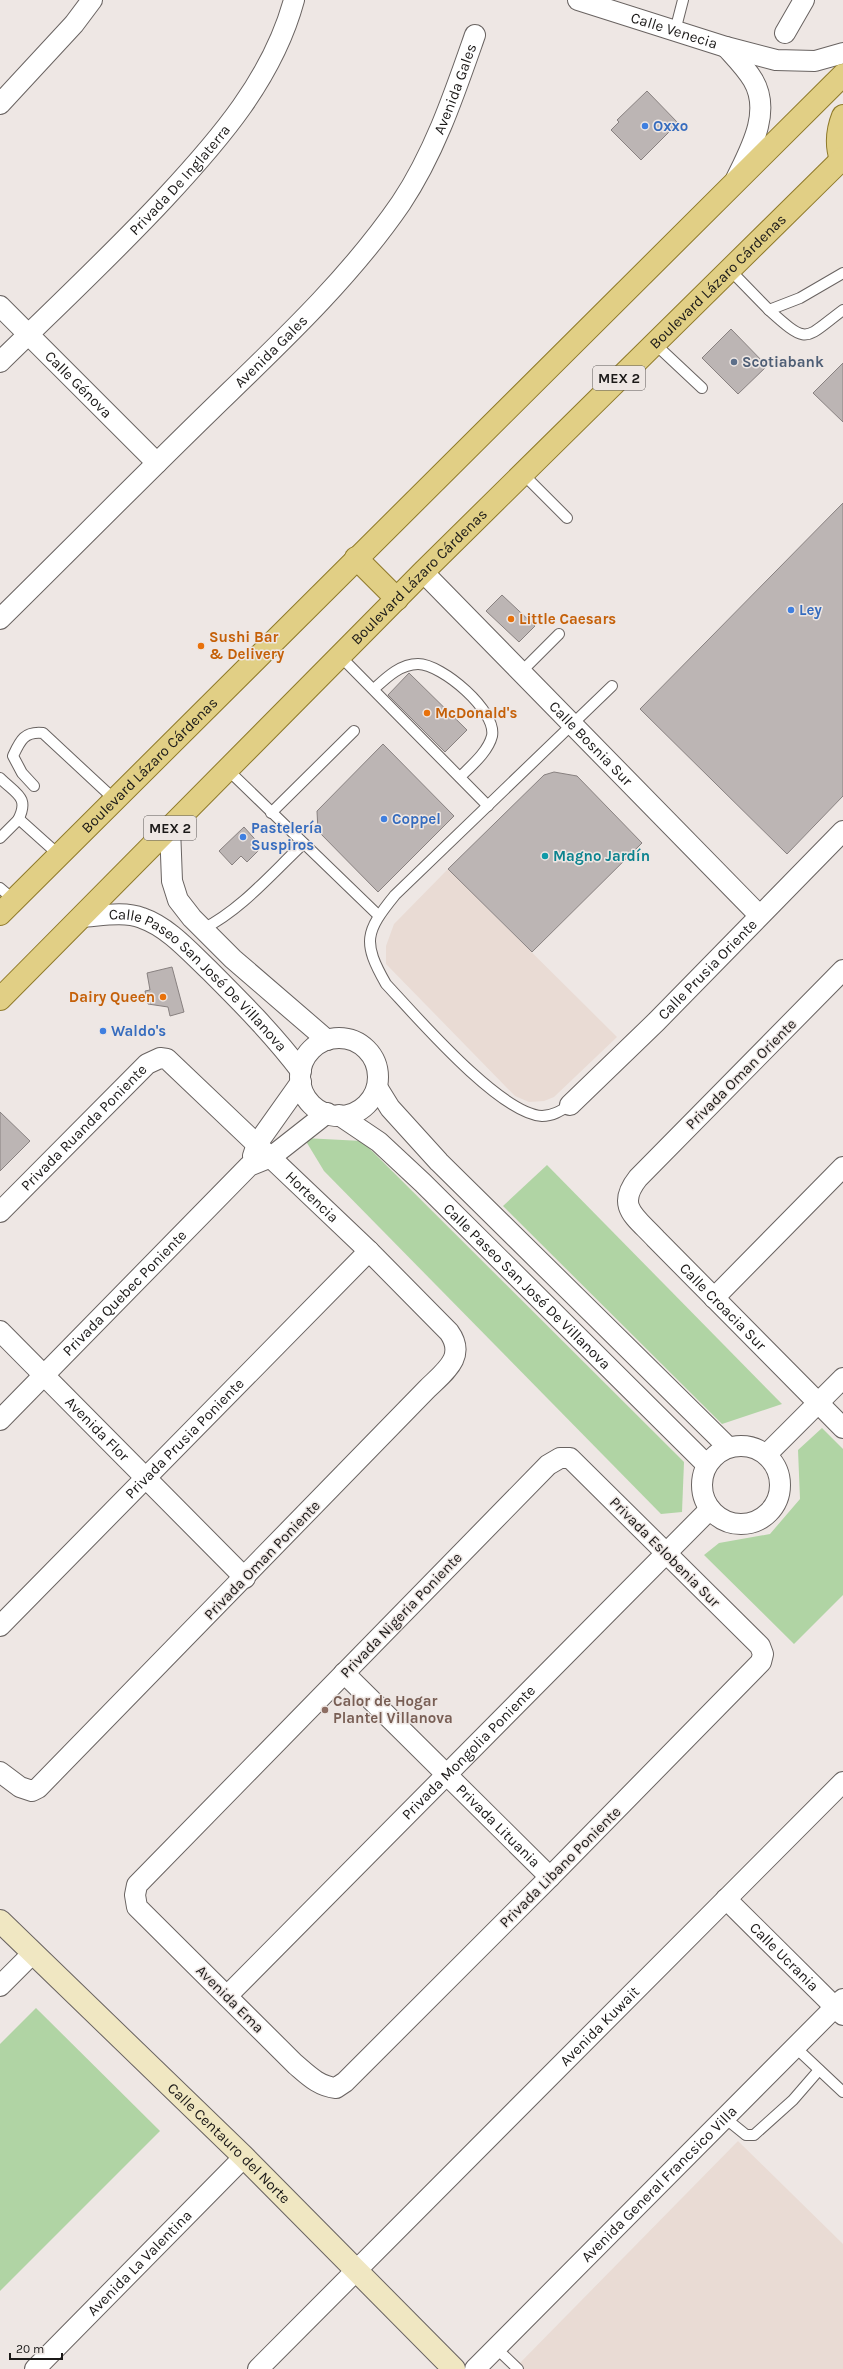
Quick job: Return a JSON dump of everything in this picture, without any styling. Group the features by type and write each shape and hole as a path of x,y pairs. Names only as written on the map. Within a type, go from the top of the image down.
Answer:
{"main road":[{"name":"Boulevard Lázaro Cárdenas","path":"5,900 59,855 843,75"},
{"path":"842,160 837,141 838,127 843,116"},
{"name":"Boulevard Lázaro Cárdenas","path":"0,1000 423,572 729,269 842,160"},
{"path":"356,558 397,599"}],"street":[{"path":"0,104 70,29 92,0"},
{"name":"Privada De Inglaterra","path":"0,362 124,242 210,149 243,107 270,61 290,16 294,0"},
{"name":"Calle Venecia","path":"578,0 726,47 776,60 797,62 815,61 843,53"},
{"path":"784,33 804,0"},
{"name":"Avenida Gales","path":"0,619 312,308 381,229 401,202 432,144 452,102 475,35"},
{"name":"Calle Venecia","path":"726,47 754,81 759,96 760,112 750,150 734,184"},
{"name":"Calle Génova","path":"0,306 157,463"},
{"name":"Calle Bosnia Sur","path":"423,572 759,915"},
{"path":"170,828 172,881 178,900 203,929 289,1009 327,1040"},
{"name":"Calle Prusia Oriente","path":"570,1105 657,1021 759,915 843,831"},
{"name":"Calle Paseo San José De Villanova","path":"82,917 123,915 140,917 155,923 184,946 246,1007 301,1076"},
{"name":"Privada Oman Oriente","path":"638,1178 843,970"},
{"path":"264,1150 301,1076 310,1052 327,1040 335,1038 352,1040 366,1048 374,1058 378,1070 377,1087 370,1100 360,1110 333,1114 311,1103 304,1093 301,1076"},
{"name":"Privada Ruanda Poniente","path":"0,1212 147,1064 160,1058 168,1059 174,1063"},
{"name":"Hortencia","path":"174,1063 369,1251 449,1332"},
{"name":"Calle Paseo San José De Villanova","path":"377,1087 405,1126 532,1256 728,1447"},
{"name":"Calle Paseo San José De Villanova","path":"333,1114 379,1142 515,1274 707,1465"},
{"name":"Privada Quebec Poniente","path":"0,1420 264,1150 333,1114"},
{"path":"714,1298 843,1167"},
{"name":"Calle Croacia Sur","path":"638,1178 630,1188 626,1197 628,1206 656,1239 843,1428"},
{"name":"Privada Prusia Poniente","path":"0,1626 369,1251"},
{"path":"515,1274 532,1256"},
{"name":"Avenida Flor","path":"0,1331 246,1578"},
{"name":"Privada Oman Poniente","path":"0,1772 20,1787 32,1791 38,1788 246,1578 447,1368 455,1358 456,1352 456,1342 449,1332"},
{"path":"767,1454 843,1378"},
{"path":"745,1445 767,1454 775,1463 781,1482 777,1502 764,1517 745,1524 735,1524 725,1521 710,1509 702,1487 707,1465 716,1454 728,1447 745,1445"},
{"name":"Privada Nigeria Poniente","path":"137,1885 548,1464 560,1458 570,1458"},
{"name":"Privada Eslobenia Sur","path":"570,1458 760,1646"},
{"name":"Privada Mongolia Poniente","path":"227,1996 710,1509"},
{"name":"Privada Libano Poniente","path":"346,2082 761,1662 762,1654 760,1646"},
{"name":"Privada Lituania","path":"344,1673 550,1877"},
{"name":"Avenida Kuwait","path":"258,2369 843,1782"},
{"name":"Avenida Ema","path":"137,1885 134,1895 137,1907 312,2079 325,2087 336,2088 346,2082"},
{"name":"Calle Ucrania","path":"726,1899 840,2007"},
{"name":"Calle Centauro del Norte","path":"0,1921 244,2156 454,2369"},
{"path":"0,1986 33,1953"},
{"name":"Avenida General Francsico Villa","path":"475,2369 795,2047 840,2007"},
{"name":"Avenida La Valentina","path":"35,2369 244,2156"}],"lane":[{"path":"675,31 683,0"},
{"path":"729,269 769,310 794,331 802,335 811,335 843,310"},
{"path":"769,310 800,298 843,272"},
{"path":"654,343 702,388"},
{"path":"523,474 567,518"},
{"path":"521,672 559,634"},
{"path":"340,656 488,806"},
{"path":"374,689 395,672 406,666 427,665 441,671 474,701 492,723 492,736 479,758 460,777"},
{"path":"570,1105 556,1114 542,1116 515,1107 490,1090 386,984 375,964 369,946 371,930 378,915 395,895 573,726 612,686"},
{"path":"271,813 354,730"},
{"path":"34,786 22,773 13,756 20,740 33,732 43,733 114,799"},
{"path":"228,770 378,915"},
{"path":"0,778 22,800 24,808 18,820 0,838"},
{"path":"18,820 23,821 59,855"},
{"path":"203,929 230,912 303,844"},
{"path":"795,2047 843,2092"},
{"path":"725,2118 746,2135 754,2135 793,2100 820,2070"},
{"path":"496,2348 518,2369"}],"shaded area":[{"path":"448,869 617,1037 554,1097 544,1101 529,1102 515,1096 386,964 386,946 394,924"},
{"path":"738,2141 843,2244 843,2369 514,2369"}],"green space":[{"path":"304,1138 362,1141 684,1462 682,1512 661,1514 324,1171"},
{"path":"547,1165 782,1404 722,1424 503,1206"},
{"path":"822,1428 843,1449 843,1595 794,1644 704,1555 719,1543 770,1534 800,1499 798,1450"},
{"path":"36,2008 160,2131 0,2291 0,2044"}],"building":[{"name":"Oxxo","path":"647,91 678,123 641,160 611,130 619,122 617,120"},
{"name":"Scotiabank","path":"731,329 767,366 738,394 702,358"},
{"path":"843,363 843,422 813,393"},
{"name":"Ley","path":"843,503 843,796 787,854 640,709"},
{"name":"Little Caesars","path":"502,595 535,626 519,642 486,611"},
{"name":"McDonald's","path":"409,673 467,730 445,752 388,695"},
{"name":"Coppel","path":"383,744 454,816 378,892 318,831 317,811"},
{"name":"Magno Jardín","path":"554,772 577,776 642,843 532,952 448,869 544,775"},
{"name":"Pastelería Suspiros","path":"244,827 262,847 247,862 241,856 232,865 219,851"},
{"name":"Dairy Queen","path":"172,967 184,1012 170,1016 168,1007 148,1004 145,991 150,990 147,973"},
{"path":"0,1112 30,1141 0,1171"}],"place":[{"name":"Oxxo","path":"645,126"},
{"name":"Scotiabank","path":"734,362"},
{"name":"Ley","path":"791,610"},
{"name":"Little Caesars","path":"511,619"},
{"name":"Sushi Bar & Delivery","path":"201,646"},
{"name":"McDonald's","path":"427,713"},
{"name":"Coppel","path":"384,819"},
{"name":"Pastelería Suspiros","path":"243,837"},
{"name":"Magno Jardín","path":"545,856"},
{"name":"Dairy Queen","path":"163,997"},
{"name":"Waldo's","path":"103,1031"},
{"name":"Calor de Hogar Plantel Villanova","path":"325,1710"}]}
